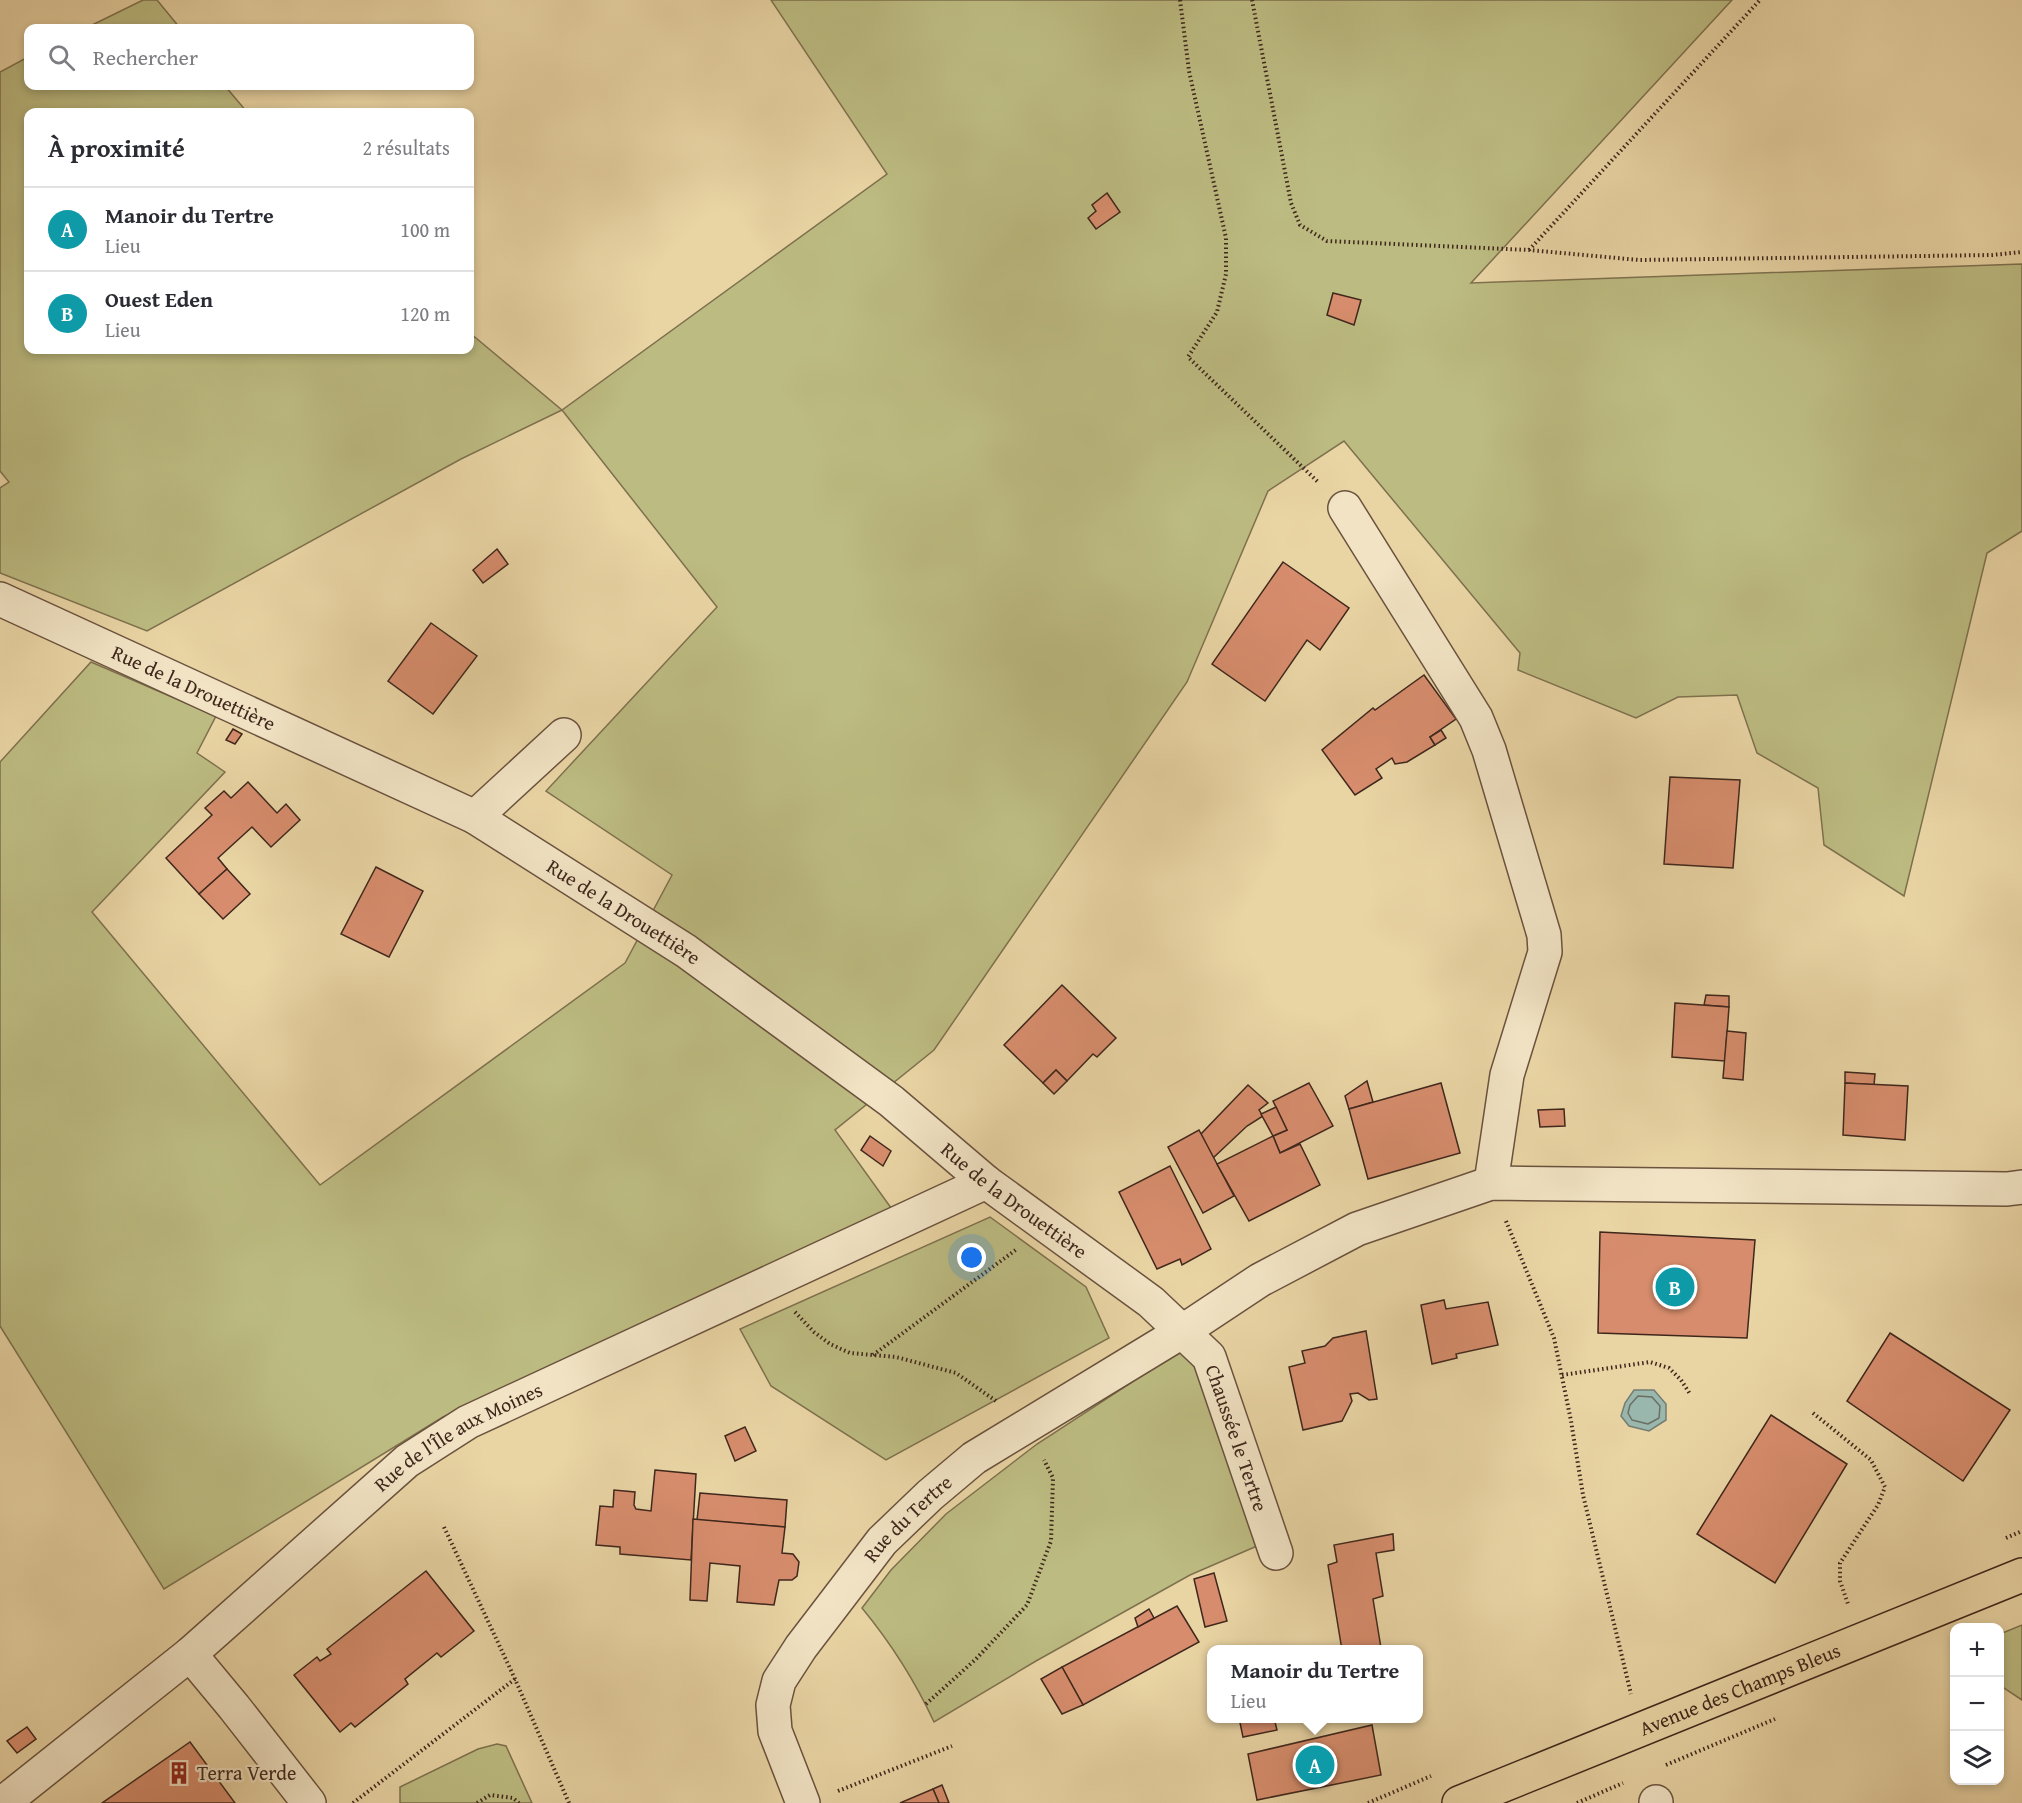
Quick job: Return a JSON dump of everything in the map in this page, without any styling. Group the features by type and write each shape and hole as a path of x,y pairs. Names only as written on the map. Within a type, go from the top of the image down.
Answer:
{"main road":[{"name":"Avenue des Champs Bleus","path":"1458,1803 2022,1575"}],"street":[{"path":"1345,508 1476,718 1489,750 1544,935 1545,952 1508,1075 1491,1183"},
{"name":"Rue de la Drouettière","path":"0,599 476,817 686,951 891,1101 986,1182 1046,1228 1151,1302 1183,1331"},
{"path":"476,817 564,735"},
{"name":"Rue de l'Île aux Moines","path":"3,1803 190,1654 407,1461 468,1422 986,1182"},
{"name":"Rue du Tertre","path":"815,1799 775,1731 773,1705 779,1681 801,1647 882,1541 930,1495 974,1458 1183,1331 1260,1280 1357,1229 1491,1183 1984,1189 2022,1187"},
{"name":"Chaussée le Tertre","path":"1183,1331 1209,1357 1276,1553"},
{"path":"190,1654 309,1803"}],"path":[{"path":"1180,0 1189,71 1226,238 1226,274 1217,312 1188,357 1345,508"},
{"path":"1252,0 1291,203 1300,225 1327,241 1530,250 1639,260 1992,255 2022,252"},
{"path":"1530,250 1760,0"},
{"path":"1491,1183 1554,1338 1583,1495 1640,1730"},
{"path":"873,1355 1046,1228"},
{"path":"1562,1375 1650,1362 1669,1368 1690,1394"},
{"path":"1814,1413 1871,1460 1885,1487 1878,1505 1840,1563 1840,1581 1848,1604"},
{"path":"444,1527 515,1679 569,1803"},
{"path":"353,1803 515,1679"},
{"path":"1577,1803 1654,1792 1781,1716"},
{"path":"815,1799 952,1746"},
{"path":"477,1803 490,1795 513,1798 519,1803"}],"shaded area":[{"path":"143,0 157,0 177,24 94,24"},
{"path":"771,0 1732,0 1471,283 2022,264 2022,531 1987,553 1904,896 1824,845 1818,788 1757,753 1737,695 1678,697 1636,718 1518,670 1520,653 1344,441 1268,491 1187,682 934,1050 835,1130 894,1212 443,1417 164,1589 0,1326 0,762 91,662 216,716 197,753 225,772 92,912 320,1185 625,963 672,875 546,791 717,607 562,410 887,174"},
{"path":"24,59 24,90 228,90 244,108 24,108 24,354 474,354 474,336 562,410 461,459 147,631 0,573 0,488 9,482 0,471 0,72"},
{"path":"990,1217 1086,1287 1109,1338 886,1460 771,1386 740,1329"},
{"path":"1178,1352 1193,1357 1257,1546 1190,1575 1036,1661 934,1722 901,1662 862,1608 891,1570 946,1514 1037,1444"},
{"path":"2022,1625 2022,1700 2004,1688 2004,1632"},
{"path":"497,1744 506,1746 532,1803 400,1803 400,1787 478,1749"}],"water":[{"path":"1634,1390 1654,1390 1666,1404 1666,1420 1649,1431 1629,1426 1621,1416 1625,1403"}],"building":[{"path":"1107,193 1120,212 1096,229 1088,218 1096,211 1092,205"},
{"path":"1333,293 1361,300 1354,325 1327,315"},
{"path":"497,549 508,564 483,583 473,570"},
{"path":"1283,562 1349,608 1320,650 1307,640 1265,701 1212,664"},
{"path":"431,623 477,656 433,714 388,681"},
{"path":"1424,675 1456,719 1430,737 1435,745 1407,762 1395,764 1392,758 1376,769 1382,778 1355,795 1322,750 1373,708 1375,710"},
{"path":"233,729 242,734 235,744 226,740"},
{"path":"1441,730 1446,738 1435,745 1430,737"},
{"path":"1670,777 1740,780 1733,868 1664,864"},
{"path":"248,782 277,813 286,804 300,820 271,847 252,827 218,858 227,869 199,894 166,858 212,815 205,808 224,791 231,798"},
{"path":"376,867 423,891 389,957 341,934"},
{"path":"227,869 250,894 223,919 199,894"},
{"path":"1062,985 1116,1038 1097,1057 1093,1054 1067,1081 1056,1070 1043,1083 1004,1045"},
{"path":"1706,995 1729,996 1729,1007 1704,1005"},
{"path":"1675,1003 1729,1007 1725,1061 1672,1057"},
{"path":"1727,1031 1746,1033 1743,1080 1723,1078"},
{"path":"1056,1070 1067,1081 1054,1094 1043,1083"},
{"path":"1845,1072 1875,1074 1874,1085 1845,1083"},
{"path":"1367,1081 1373,1102 1349,1109 1345,1096"},
{"path":"1309,1083 1333,1126 1280,1153 1273,1136 1287,1130 1273,1101"},
{"path":"1441,1083 1460,1153 1368,1179 1349,1109"},
{"path":"1845,1083 1908,1086 1905,1140 1843,1135"},
{"path":"1248,1085 1268,1103 1259,1110 1263,1116 1247,1126 1213,1158 1201,1134"},
{"path":"1276,1107 1287,1130 1273,1136 1261,1114"},
{"path":"1564,1109 1565,1126 1540,1127 1538,1110"},
{"path":"1199,1130 1234,1196 1203,1213 1168,1147"},
{"path":"870,1136 891,1151 883,1166 861,1150"},
{"path":"1273,1136 1280,1153 1300,1144 1320,1185 1249,1221 1217,1164"},
{"path":"1170,1166 1211,1249 1182,1265 1180,1259 1157,1269 1119,1192"},
{"path":"1600,1232 1755,1240 1747,1338 1598,1333"},
{"path":"1444,1300 1446,1309 1488,1302 1498,1345 1456,1354 1457,1358 1432,1364 1421,1305"},
{"path":"1366,1331 1377,1399 1369,1400 1358,1393 1350,1394 1352,1401 1342,1421 1303,1430 1289,1367 1305,1363 1302,1351 1325,1346 1333,1338"},
{"path":"1890,1333 2010,1410 1963,1481 1847,1401"},
{"path":"1771,1415 1847,1464 1775,1583 1697,1534"},
{"path":"745,1427 756,1451 735,1461 725,1436"},
{"path":"655,1470 696,1474 691,1560 620,1554 620,1547 596,1545 600,1506 613,1507 614,1490 635,1492 636,1509 651,1511"},
{"path":"700,1493 787,1500 785,1527 697,1520"},
{"path":"693,1519 785,1527 782,1553 793,1554 799,1562 797,1576 792,1580 779,1580 774,1605 737,1602 740,1566 710,1563 707,1601 690,1600"},
{"path":"1393,1534 1394,1550 1376,1553 1383,1596 1373,1599 1381,1645 1341,1645 1328,1565 1337,1562 1334,1545"},
{"path":"426,1571 474,1631 441,1657 437,1653 405,1679 408,1684 355,1727 351,1723 340,1732 294,1675 317,1657 320,1661 331,1654 327,1649"},
{"path":"1214,1573 1227,1621 1205,1627 1194,1579"},
{"path":"1177,1606 1199,1642 1083,1705 1062,1667"},
{"path":"1149,1609 1154,1618 1138,1627 1135,1618"},
{"path":"1062,1667 1083,1705 1062,1714 1041,1679"},
{"path":"1240,1723 1275,1723 1277,1730 1243,1737"},
{"path":"1372,1725 1381,1775 1257,1800 1248,1754"},
{"path":"27,1727 36,1739 17,1753 7,1741"},
{"name":"Terra Verde","path":"190,1742 235,1803 102,1803"},
{"path":"942,1785 949,1803 939,1803 933,1789"},
{"path":"933,1789 939,1803 900,1803"}],"place":[{"name":"Ouest Eden","path":"1675,1287"},
{"name":"Manoir du Tertre","path":"1315,1765"},
{"name":"Terra Verde","path":"179,1773"}]}
